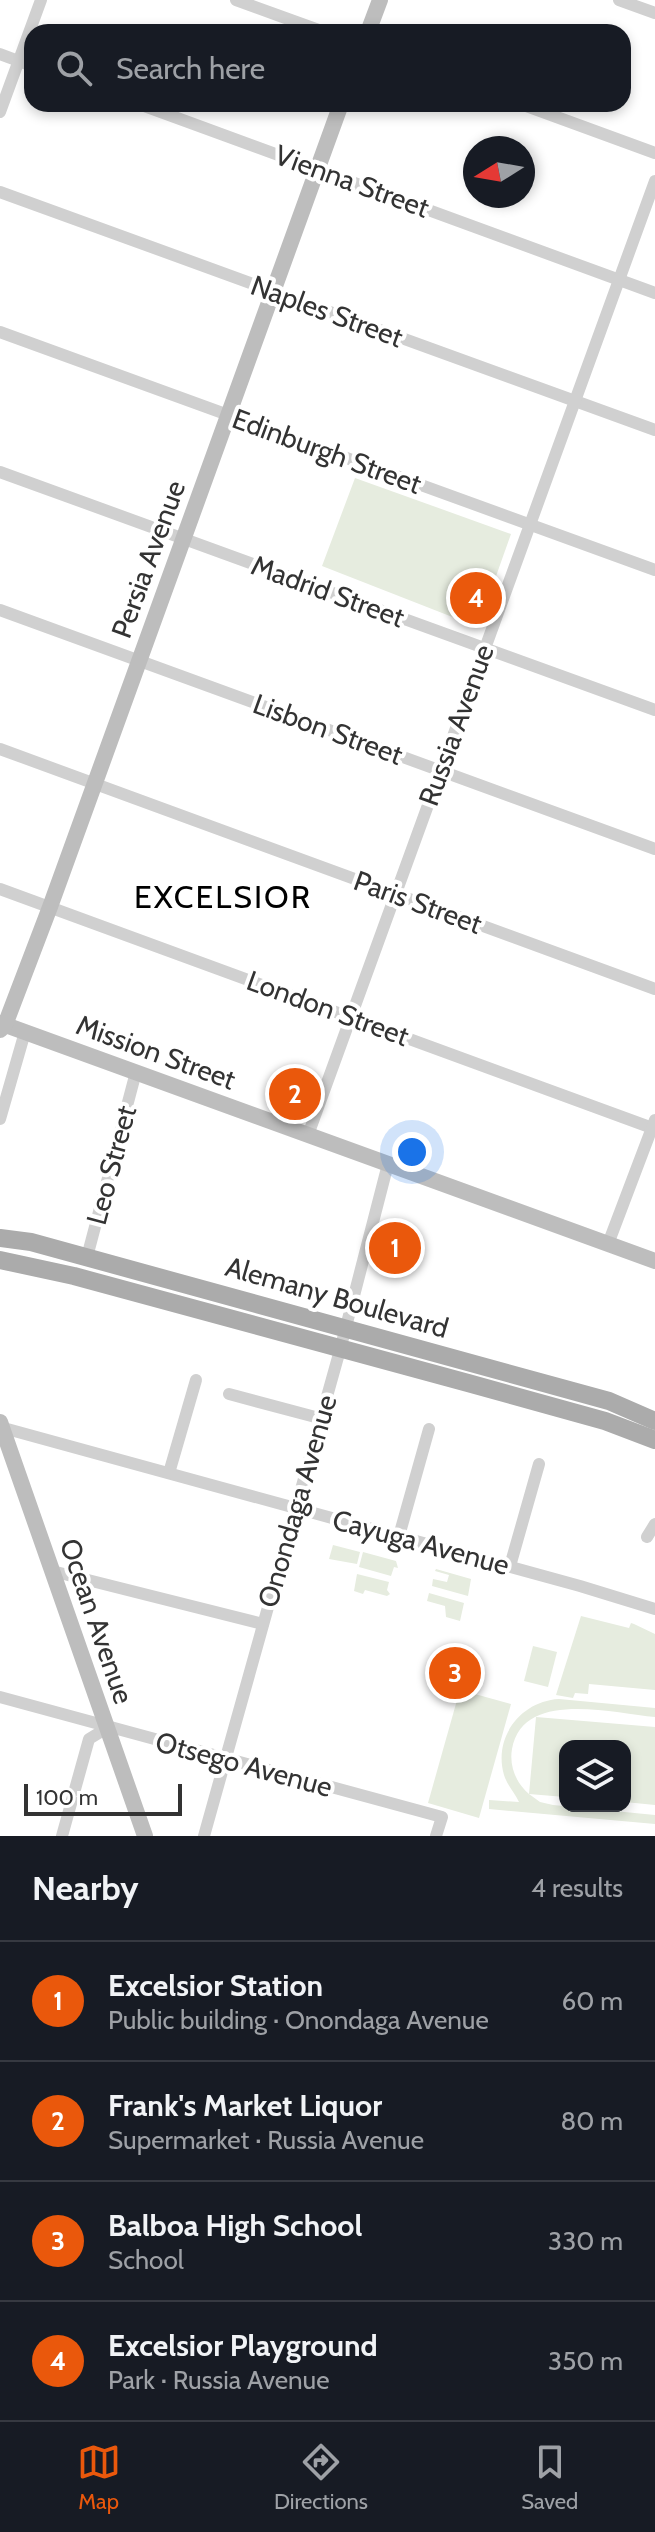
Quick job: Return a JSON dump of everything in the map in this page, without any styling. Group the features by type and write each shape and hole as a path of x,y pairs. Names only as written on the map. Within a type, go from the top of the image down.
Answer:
{"main road":[{"path":"371,24 380,0"},
{"name":"Persia Avenue","path":"2,1026 50,907 338,112"},
{"name":"Mission Street","path":"2,1026 655,1261"},
{"name":"Alemany Boulevard","path":"0,1238 31,1242 609,1401 655,1421"},
{"name":"Alemany Boulevard","path":"5,1264 605,1421 655,1440"},
{"name":"Ocean Avenue","path":"1,1426 145,1836"}],"street":[{"path":"32,24 41,0"},
{"path":"236,0 302,24"},
{"path":"619,0 655,13"},
{"path":"0,112 24,47"},
{"path":"0,54 24,63"},
{"name":"Vienna Street","path":"161,112 655,293"},
{"path":"543,112 655,153"},
{"name":"Russia Avenue","path":"308,1135 655,181"},
{"name":"Naples Street","path":"0,192 655,430"},
{"name":"Edinburgh Street","path":"0,332 655,570"},
{"name":"Madrid Street","path":"0,472 655,710"},
{"name":"Lisbon Street","path":"0,610 655,849"},
{"name":"Paris Street","path":"0,749 655,989"},
{"name":"London Street","path":"0,889 654,1125"},
{"path":"0,1119 25,1032"},
{"name":"Leo Street","path":"87,1257 136,1072"},
{"path":"608,1244 654,1125"},
{"name":"Onondaga Avenue","path":"204,1836 340,1350 388,1164"},
{"path":"169,1473 196,1380"},
{"path":"229,1394 319,1418"},
{"name":"Cayuga Avenue","path":"1,1426 655,1609"},
{"path":"399,1536 429,1429"},
{"path":"510,1566 539,1464"},
{"path":"647,1537 655,1524"},
{"path":"52,1571 263,1624"},
{"name":"Otsego Avenue","path":"0,1697 442,1817 436,1836"},
{"path":"62,1836 89,1739 107,1728"}],"shaded area":[{"path":"355,478 511,534 478,627 322,566"},
{"path":"333,1545 360,1552 357,1564 329,1559"},
{"path":"363,1552 396,1561 398,1568 394,1567 391,1576 359,1567"},
{"path":"436,1569 471,1579 468,1596 432,1586 433,1579 447,1582 449,1575"},
{"path":"357,1574 389,1582 387,1590 390,1594 354,1591"},
{"path":"429,1593 464,1603 460,1621 446,1617 445,1606 427,1601"},
{"path":"581,1616 629,1628 631,1623 655,1634 655,1690 589,1684 588,1694 575,1693 573,1698 556,1695"},
{"path":"533,1646 557,1652 548,1687 524,1681"},
{"path":"464,1691 511,1704 479,1818 428,1803 459,1693"},
{"path":"559,1699 655,1708 655,1717 572,1709 551,1711 533,1718 520,1730 512,1749 514,1774 520,1785 540,1802 559,1806 559,1812 655,1815 655,1824 489,1809 489,1800 519,1802 504,1775 503,1747 513,1724 533,1706"},
{"path":"536,1717 655,1727 655,1805 631,1803 631,1740 559,1740 559,1796 529,1794"}],"place":[{"name":"Excelsior Playground","path":"476,598"},
{"name":"Frank's Market Liquor","path":"295,1094"},
{"name":"Excelsior Station","path":"395,1248"},
{"name":"Balboa High School","path":"455,1673"}],"district":[{"name":"EXCELSIOR","path":"223,896"}]}
